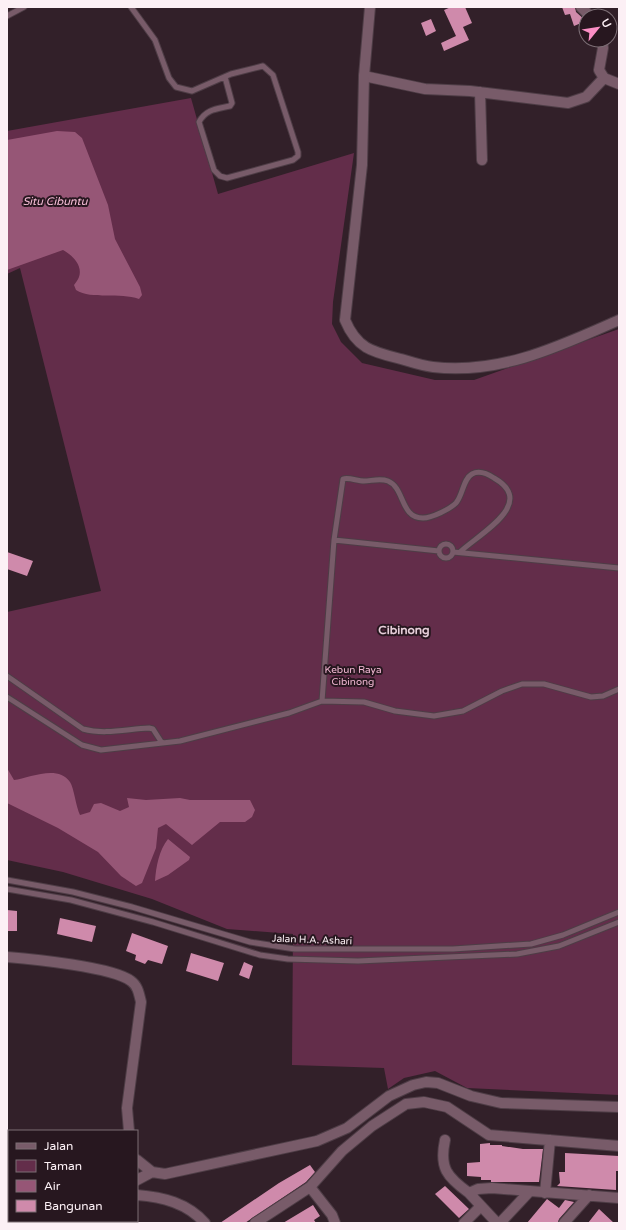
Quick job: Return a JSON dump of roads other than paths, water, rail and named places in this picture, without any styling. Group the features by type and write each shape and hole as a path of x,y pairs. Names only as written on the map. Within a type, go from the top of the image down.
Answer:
{"street":[{"path":"370,7 364,76 362,165 345,320 349,331 360,344 374,352 432,367 453,369 494,365 528,358 619,320"},
{"path":"364,76 424,89 480,92 568,103 586,97 613,79 599,70 604,48"},
{"path":"480,92 482,160"},
{"path":"7,957 103,970 128,979 136,986 141,1002 127,1108 129,1130"},
{"path":"138,1161 152,1172 165,1174 317,1141 347,1128 389,1096 413,1085 426,1082 438,1083 471,1096 501,1103 619,1107"},
{"path":"255,1223 310,1187 342,1151 372,1126 406,1104 424,1102 447,1107 489,1135 619,1146"},
{"path":"445,1140 442,1156 444,1166 450,1178 469,1193 497,1223"},
{"path":"545,1193 550,1140"},
{"path":"138,1179 152,1172"},
{"path":"310,1187 335,1223"},
{"path":"469,1193 478,1189 486,1188 619,1198"},
{"path":"500,1223 529,1192"},
{"path":"138,1195 179,1203 195,1213 205,1223"},
{"path":"564,1223 589,1195"},
{"path":"464,1223 481,1206"}],"lane":[{"path":"7,16 24,7"},
{"path":"131,7 155,40 169,78 176,87 192,91 226,77 263,66 270,70 273,75 298,156 293,160 227,178 220,176 214,170 199,122 203,114 208,111 230,106 232,103 226,77"},
{"path":"322,701 334,540 343,479 360,481 387,480 395,486 410,514 416,517 425,518 456,503 469,476 474,473 482,472 501,482 510,492 511,500 507,510 499,520 460,552"},
{"path":"334,540 439,551"},
{"path":"439,551 440,546 447,544 452,547 454,552"},
{"path":"439,551 442,556 447,558 454,552 460,552 619,568"},
{"path":"7,676 76,726 92,731 149,728 162,743"},
{"path":"7,697 55,729 82,745 92,749 135,748 203,736 289,713 322,701 364,702 395,710 434,716 463,711 496,693 522,684 544,684 591,697 603,696 619,689"},
{"name":"Jalan H.A. Ashari","path":"7,880 95,898 262,945 294,949 453,949 531,944 563,935 619,912"},
{"name":"Jalan H.A. Ashari","path":"7,889 93,906 260,954 288,959 358,961 497,956 531,952 559,946 619,922"},
{"path":"93,906 95,898"},
{"path":"531,944 531,952"},
{"path":"260,954 262,945"}],"water":[{"name":"Situ Cibuntu","path":"57,131 75,132 82,138 108,205 115,239 140,287 142,295 139,299 123,296 90,295 76,290 74,285 79,277 79,268 76,261 63,250 7,270 7,140"},
{"path":"7,768 14,780 51,773 65,777 70,782 80,815 90,812 94,804 101,803 120,811 129,807 127,798 146,800 180,798 190,800 250,800 255,810 252,817 245,822 220,822 192,845 166,824 158,828 156,848 142,883 136,886 121,876 98,852 58,828 7,803"},
{"path":"168,839 190,857 189,860 168,875 155,881 158,859 162,848"}],"district":[{"name":"Cibinong","path":"404,630"}],"park label":[{"name":"Kebun Raya Cibinong","path":"353,674"}]}
